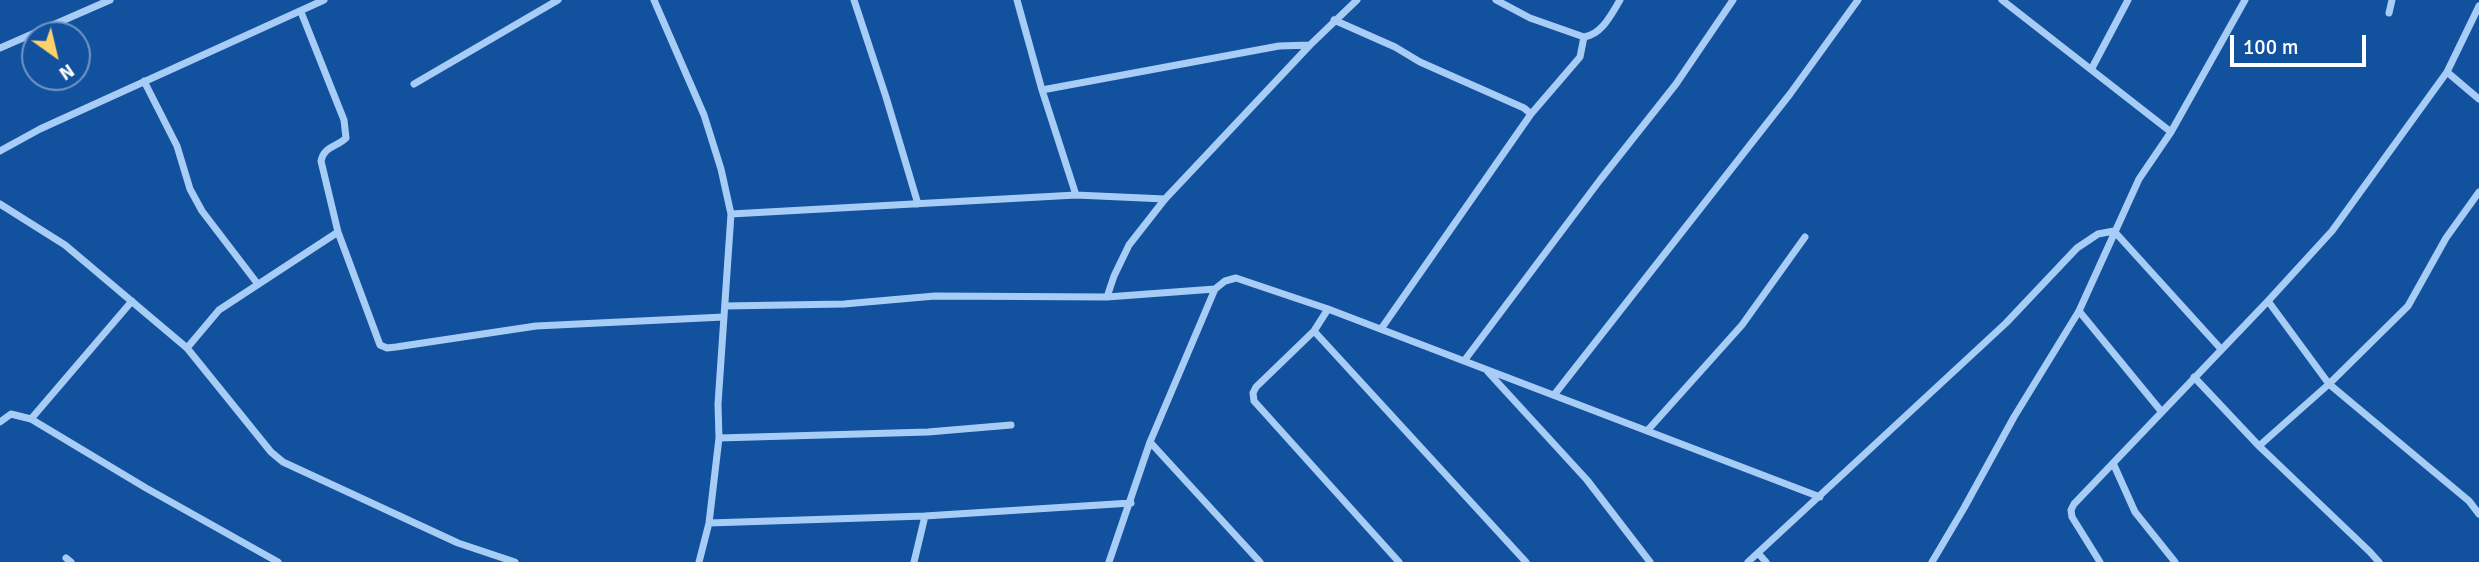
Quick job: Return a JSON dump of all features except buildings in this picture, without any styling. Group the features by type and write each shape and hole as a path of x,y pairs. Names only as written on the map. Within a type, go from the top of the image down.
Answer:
{"street":[{"path":"0,48 110,0"},
{"path":"0,151 40,129 324,0"},
{"path":"414,84 558,0"},
{"path":"654,0 704,115 721,169 731,214 718,404 719,438 709,523 699,562"},
{"path":"854,0 918,204"},
{"path":"1017,0 1042,90 1076,195"},
{"path":"1107,297 1129,245 1165,199 1334,20 1357,0"},
{"path":"1496,0 1530,18 1584,37 1599,31 1620,0"},
{"path":"1464,361 1676,84 1733,0"},
{"path":"1555,396 1790,94 1858,0"},
{"path":"2002,0 2171,132"},
{"path":"2092,68 2128,0"},
{"path":"1932,562 2014,417 2079,311 2139,179 2171,132 2245,0"},
{"path":"2389,13 2392,0"},
{"path":"2100,562 2072,517 2074,504 2332,231 2447,72 2479,6"},
{"path":"301,12 347,131 346,138 327,149 321,161 338,232 380,345 387,348 536,326 724,317"},
{"path":"1334,20 1524,108 1531,114"},
{"path":"1381,330 1531,114 1580,57 1584,37"},
{"path":"1042,90 1279,46 1310,45"},
{"path":"2447,72 2479,99"},
{"path":"144,81 177,146 190,189 202,211 257,283"},
{"path":"2259,446 2329,384 2409,306 2446,238 2479,192"},
{"path":"731,214 1076,195 1165,199"},
{"path":"0,204 65,244 187,348 271,452 284,462 458,543 515,562"},
{"path":"2114,231 2221,349"},
{"path":"1748,562 2006,323 2077,248 2098,234 2114,231"},
{"path":"187,348 219,310 338,232"},
{"path":"1647,431 1742,325 1805,237"},
{"path":"1109,562 1150,442 1215,289 1225,281 1236,278 1328,309 1820,497"},
{"path":"725,306 844,304 935,296 1107,297 1215,289"},
{"path":"31,419 132,301"},
{"path":"2268,301 2329,384 2469,501 2479,514"},
{"path":"1328,309 1314,331 1256,387 1254,401 1399,562"},
{"path":"2079,311 2161,411"},
{"path":"1314,331 1526,562"},
{"path":"1485,369 1587,480 1650,562"},
{"path":"2194,377 2259,446 2378,562"},
{"path":"0,422 11,414 31,419 278,562"},
{"path":"719,438 928,432 1011,425"},
{"path":"1150,442 1260,562"},
{"path":"2113,463 2135,512 2175,562"},
{"path":"709,523 925,516 1131,503"},
{"path":"914,562 925,516"},
{"path":"1758,553 1766,562"}]}
